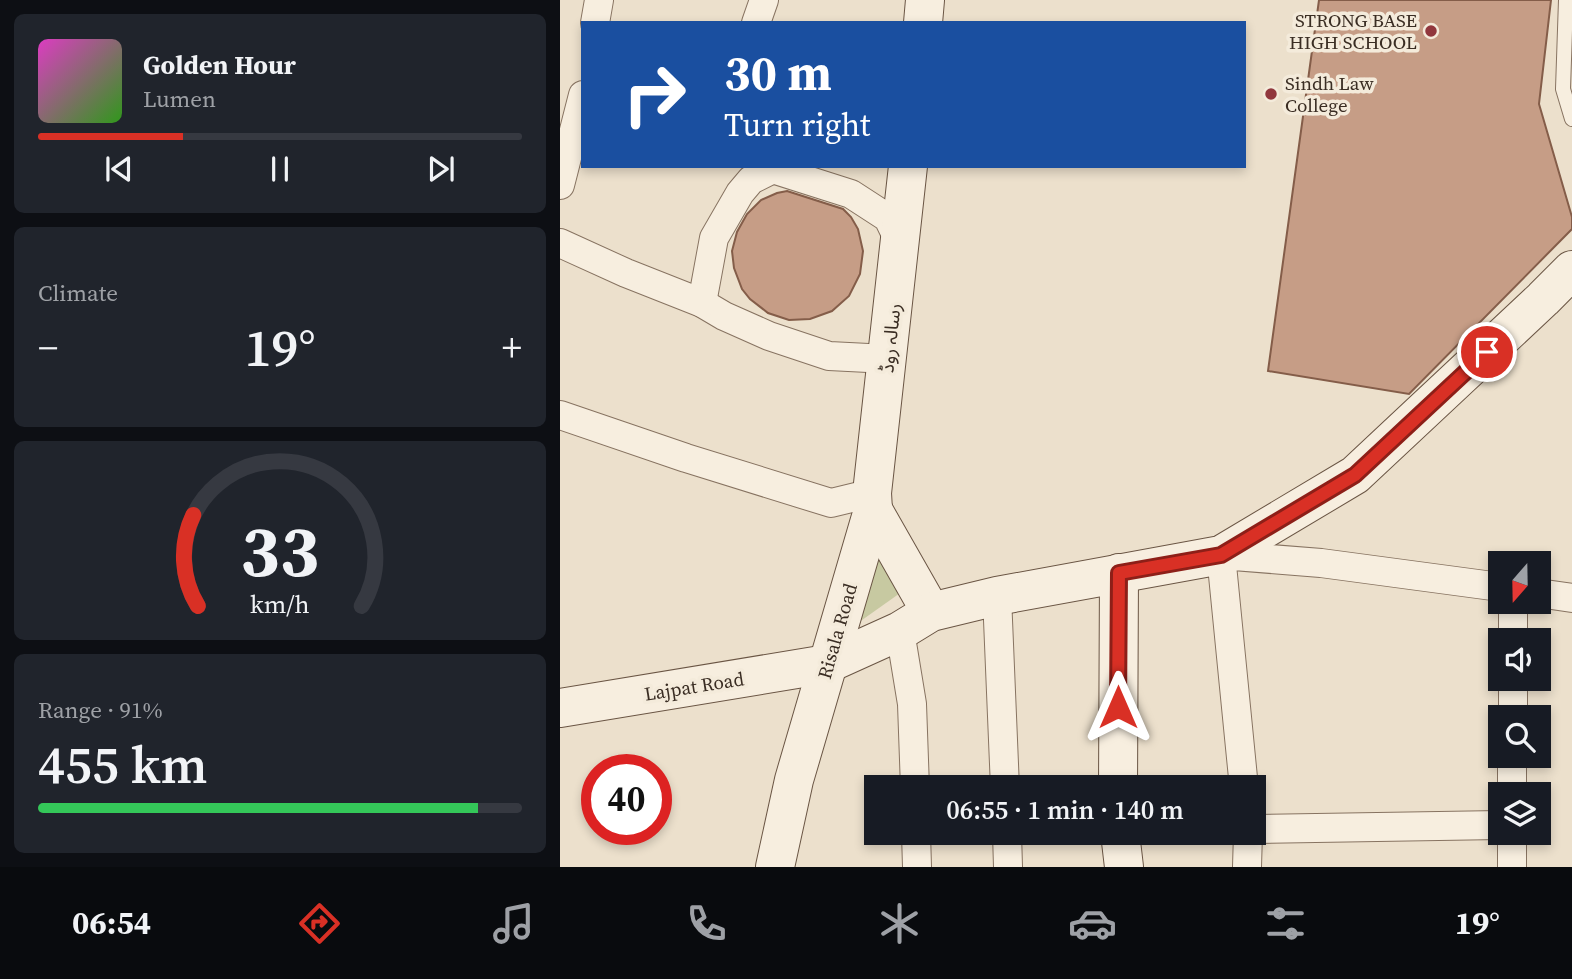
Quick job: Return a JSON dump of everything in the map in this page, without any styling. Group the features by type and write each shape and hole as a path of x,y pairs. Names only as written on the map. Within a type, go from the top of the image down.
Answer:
{"street":[{"path":"595,21 599,0"},
{"path":"757,21 764,0"},
{"path":"923,21 925,0"},
{"path":"560,94 581,98"},
{"path":"560,185 581,106"},
{"path":"702,303 715,238 740,193 751,180 768,168 851,194 888,218 900,243"},
{"name":"رسالہ روڈ","path":"872,502 908,168"},
{"path":"560,243 702,303 769,336 829,356 888,359"},
{"path":"1221,555 1355,475 1572,270"},
{"path":"560,415 831,503 872,502 916,622 912,704 915,775"},
{"name":"Risala Road","path":"775,867 794,780 872,502"},
{"path":"1221,555 1321,563 1488,585"},
{"path":"1221,555 1243,775"},
{"name":"Lajpat Road","path":"560,708 827,664 916,622 997,596 1221,555"},
{"path":"1118,775 1119,573"},
{"path":"1551,595 1572,598"},
{"path":"997,596 1004,775"},
{"path":"1266,829 1488,825"},
{"path":"916,845 917,867"},
{"path":"1007,845 1008,867"},
{"path":"1121,845 1124,867"},
{"path":"1247,867 1248,845"},
{"path":"1512,845 1512,867"}],"lane":[{"path":"1566,0 1563,89 1572,119"}],"green space":[{"path":"872,548 910,586 855,625"}],"building":[{"path":"1319,0 1551,0 1539,104 1572,217 1572,229 1409,394 1268,371"},
{"path":"787,191 843,209 858,229 863,251 860,274 849,296 832,311 810,319 789,320 768,313 742,289 734,268 732,251 737,232 747,214 761,200"}],"place":[{"name":"STRONG BASE HIGH SCHOOL","path":"1431,31"},
{"name":"Sindh Law College","path":"1271,94"}],"route":[{"path":"1118,707 1119,573 1221,555 1355,475 1487,352"}]}
